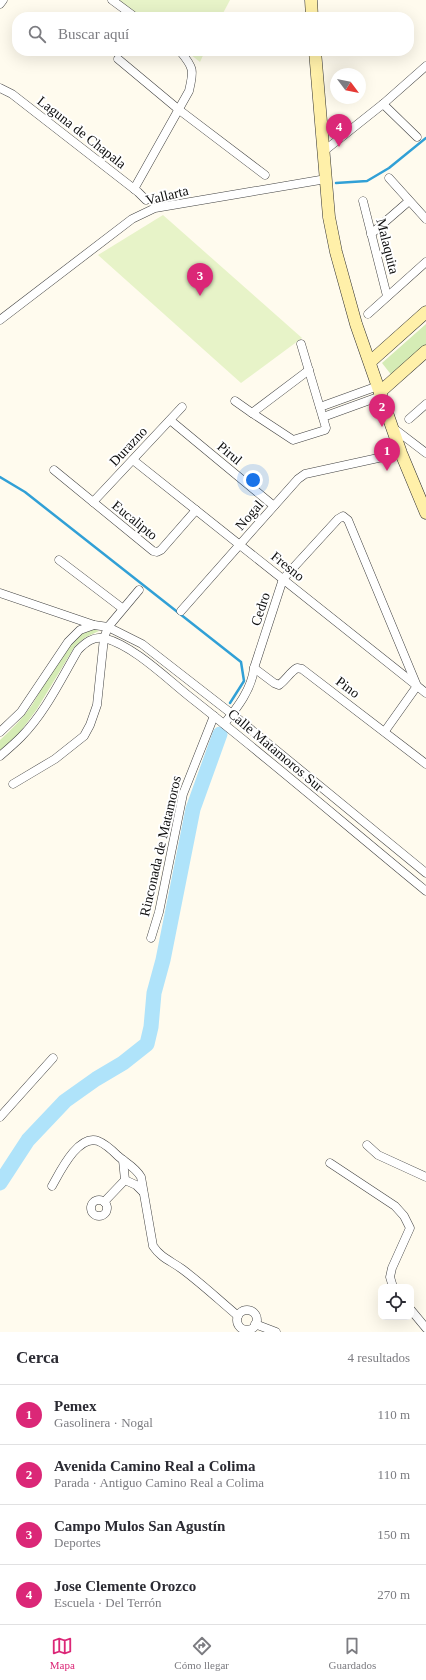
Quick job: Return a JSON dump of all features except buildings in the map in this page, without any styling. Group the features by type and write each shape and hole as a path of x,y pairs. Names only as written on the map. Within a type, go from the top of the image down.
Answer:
{"main road":[{"path":"311,0 312,12"},
{"path":"315,56 329,217 336,252 356,324 401,453 426,513"},
{"path":"370,362 426,312"},
{"path":"380,391 426,351"}],"street":[{"path":"0,4 3,0"},
{"path":"112,0 128,12"},
{"path":"134,189 178,108 189,91 193,74 190,62 185,56"},
{"path":"118,59 178,108 265,175"},
{"path":"324,151 426,66"},
{"name":"Laguna de Chapala","path":"0,88 12,94 146,200"},
{"path":"382,104 417,137"},
{"path":"389,178 426,219"},
{"name":"Vallarta","path":"0,320 132,219 155,208 326,179"},
{"name":"Malaquita","path":"363,201 388,296"},
{"path":"371,234 409,201"},
{"path":"368,314 426,262"},
{"path":"235,401 296,441 324,432 326,428 302,344"},
{"path":"252,413 309,370"},
{"path":"320,407 380,391"},
{"path":"323,417 380,391"},
{"path":"409,419 426,404"},
{"name":"Durazno","path":"93,502 182,407"},
{"name":"Pirul","path":"170,420 274,506"},
{"path":"392,427 426,453"},
{"name":"Nogal","path":"181,611 304,474 401,453"},
{"name":"Fresno","path":"133,460 426,694"},
{"name":"Eucalipto","path":"54,470 157,552 161,550 196,510"},
{"name":"Cedro","path":"224,724 232,714 253,678 254,668 283,579 338,518 343,516 348,520 417,686"},
{"path":"59,560 122,608"},
{"path":"13,784 55,759 84,736 90,725 97,705 104,638 108,627 138,590"},
{"name":"Calle Matamoros Sur","path":"0,593 94,625 108,627 142,644 232,714 426,873"},
{"path":"0,732 21,712 68,642 80,630 94,625"},
{"path":"0,756 21,738 35,720 78,650 84,644 96,637 104,638"},
{"name":"Calle Matamoros Sur","path":"104,638 125,646 224,724 426,891"},
{"name":"Pino","path":"254,668 278,685 283,682 293,670 297,668 302,669 385,731 426,764"},
{"path":"385,731 417,686"},
{"name":"Rinconada de Matamoros","path":"151,938 159,912 182,794 214,716"},
{"path":"398,868 407,857"},
{"path":"0,1117 53,1058"},
{"path":"52,1186 74,1152 90,1140 98,1141 110,1148 137,1170 141,1177 152,1246 157,1253 181,1269 238,1316"},
{"path":"367,1145 378,1155 426,1177"},
{"path":"104,1202 125,1180 123,1160"},
{"path":"330,1163 395,1206 404,1216 410,1228 392,1268 390,1277 391,1284"},
{"path":"125,1180 136,1185 143,1192"},
{"path":"244,1311 252,1312 256,1317 255,1324 250,1329 243,1329 238,1323 238,1316 244,1311"},
{"path":"414,1314 426,1328"},
{"path":"255,1324 276,1332"}],"green space":[{"path":"118,0 230,0 224,12 134,12"},
{"path":"192,56 203,56 200,62"},
{"path":"163,215 302,338 241,383 98,255"},
{"path":"426,324 426,347 393,377 382,363"},
{"path":"91,628 99,631 86,637 75,646 37,709 18,735 0,751 0,740 32,705 64,651 81,634"}],"waterway":[{"path":"336,183 367,181 389,168 426,138"},
{"path":"0,477 25,492 241,662 244,681 230,703"},
{"path":"220,729 220,734"},
{"path":"0,1183 28,1140 65,1101 96,1079 123,1063 147,1044 151,1027 154,993 163,960 193,809 220,734"}],"place":[{"name":"Jose Clemente Orozco","path":"339,147"},
{"name":"Campo Mulos San Agustín","path":"200,296"},
{"name":"Avenida Camino Real a Colima","path":"382,427"},
{"name":"Pemex","path":"387,471"}]}
